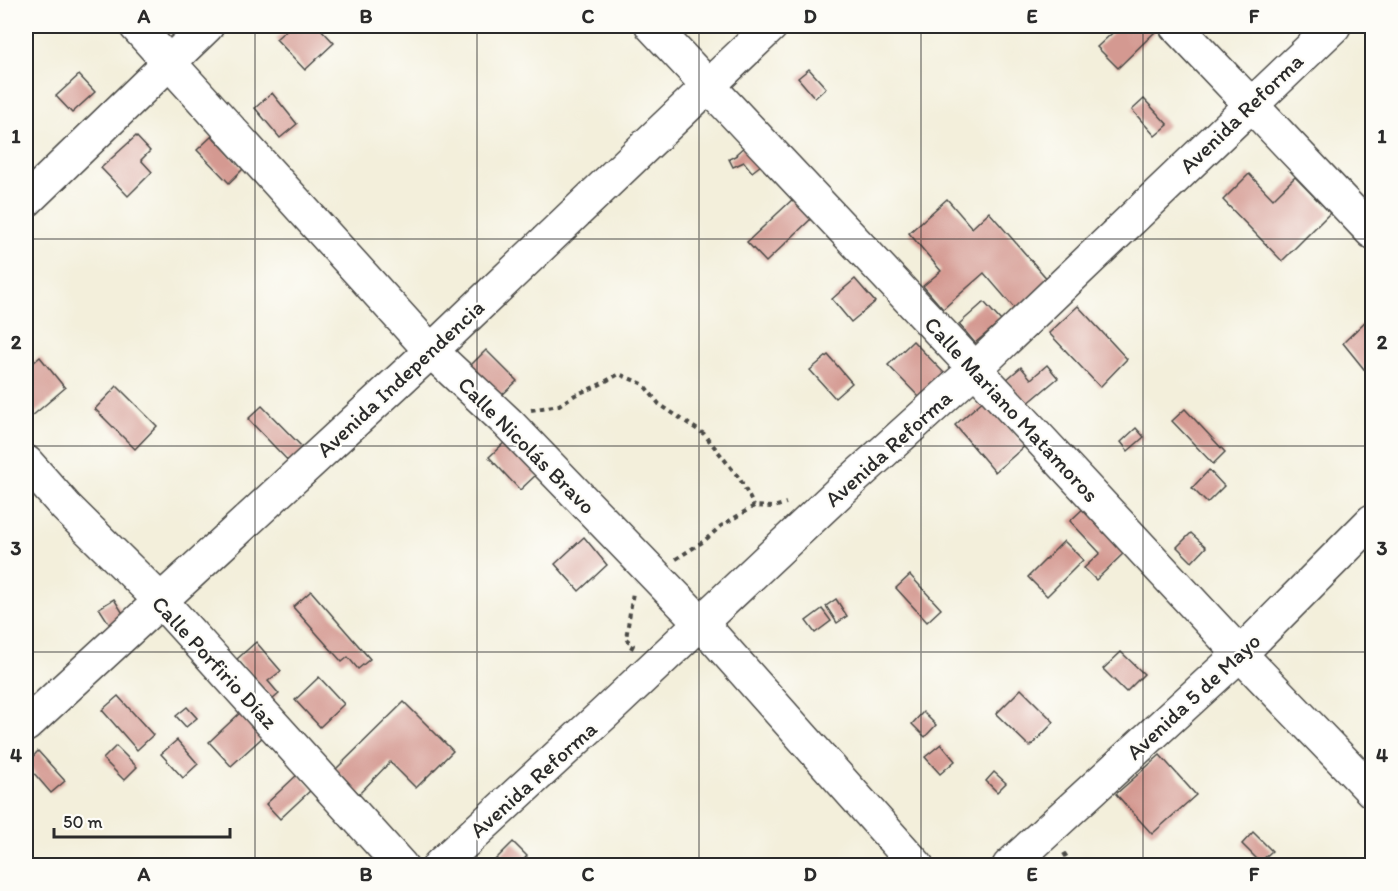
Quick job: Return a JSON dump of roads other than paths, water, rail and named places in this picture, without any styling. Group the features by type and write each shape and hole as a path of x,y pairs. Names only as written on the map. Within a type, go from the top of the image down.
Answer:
{"street":[{"name":"Calle Nicolás Bravo","path":"136,26 431,351 508,423 701,623 917,866"},
{"path":"26,201 207,26"},
{"name":"Calle Mariano Matamoros","path":"652,26 1240,654 1372,791"},
{"name":"Avenida Independencia","path":"26,725 431,351 771,26"},
{"path":"1176,26 1372,232"},
{"name":"Avenida Reforma","path":"439,866 850,482 975,369 1334,26"},
{"name":"Calle Porfirio Díaz","path":"26,462 66,507 160,600 401,866"},
{"name":"Avenida 5 de Mayo","path":"1009,866 1240,654 1372,522"}]}
